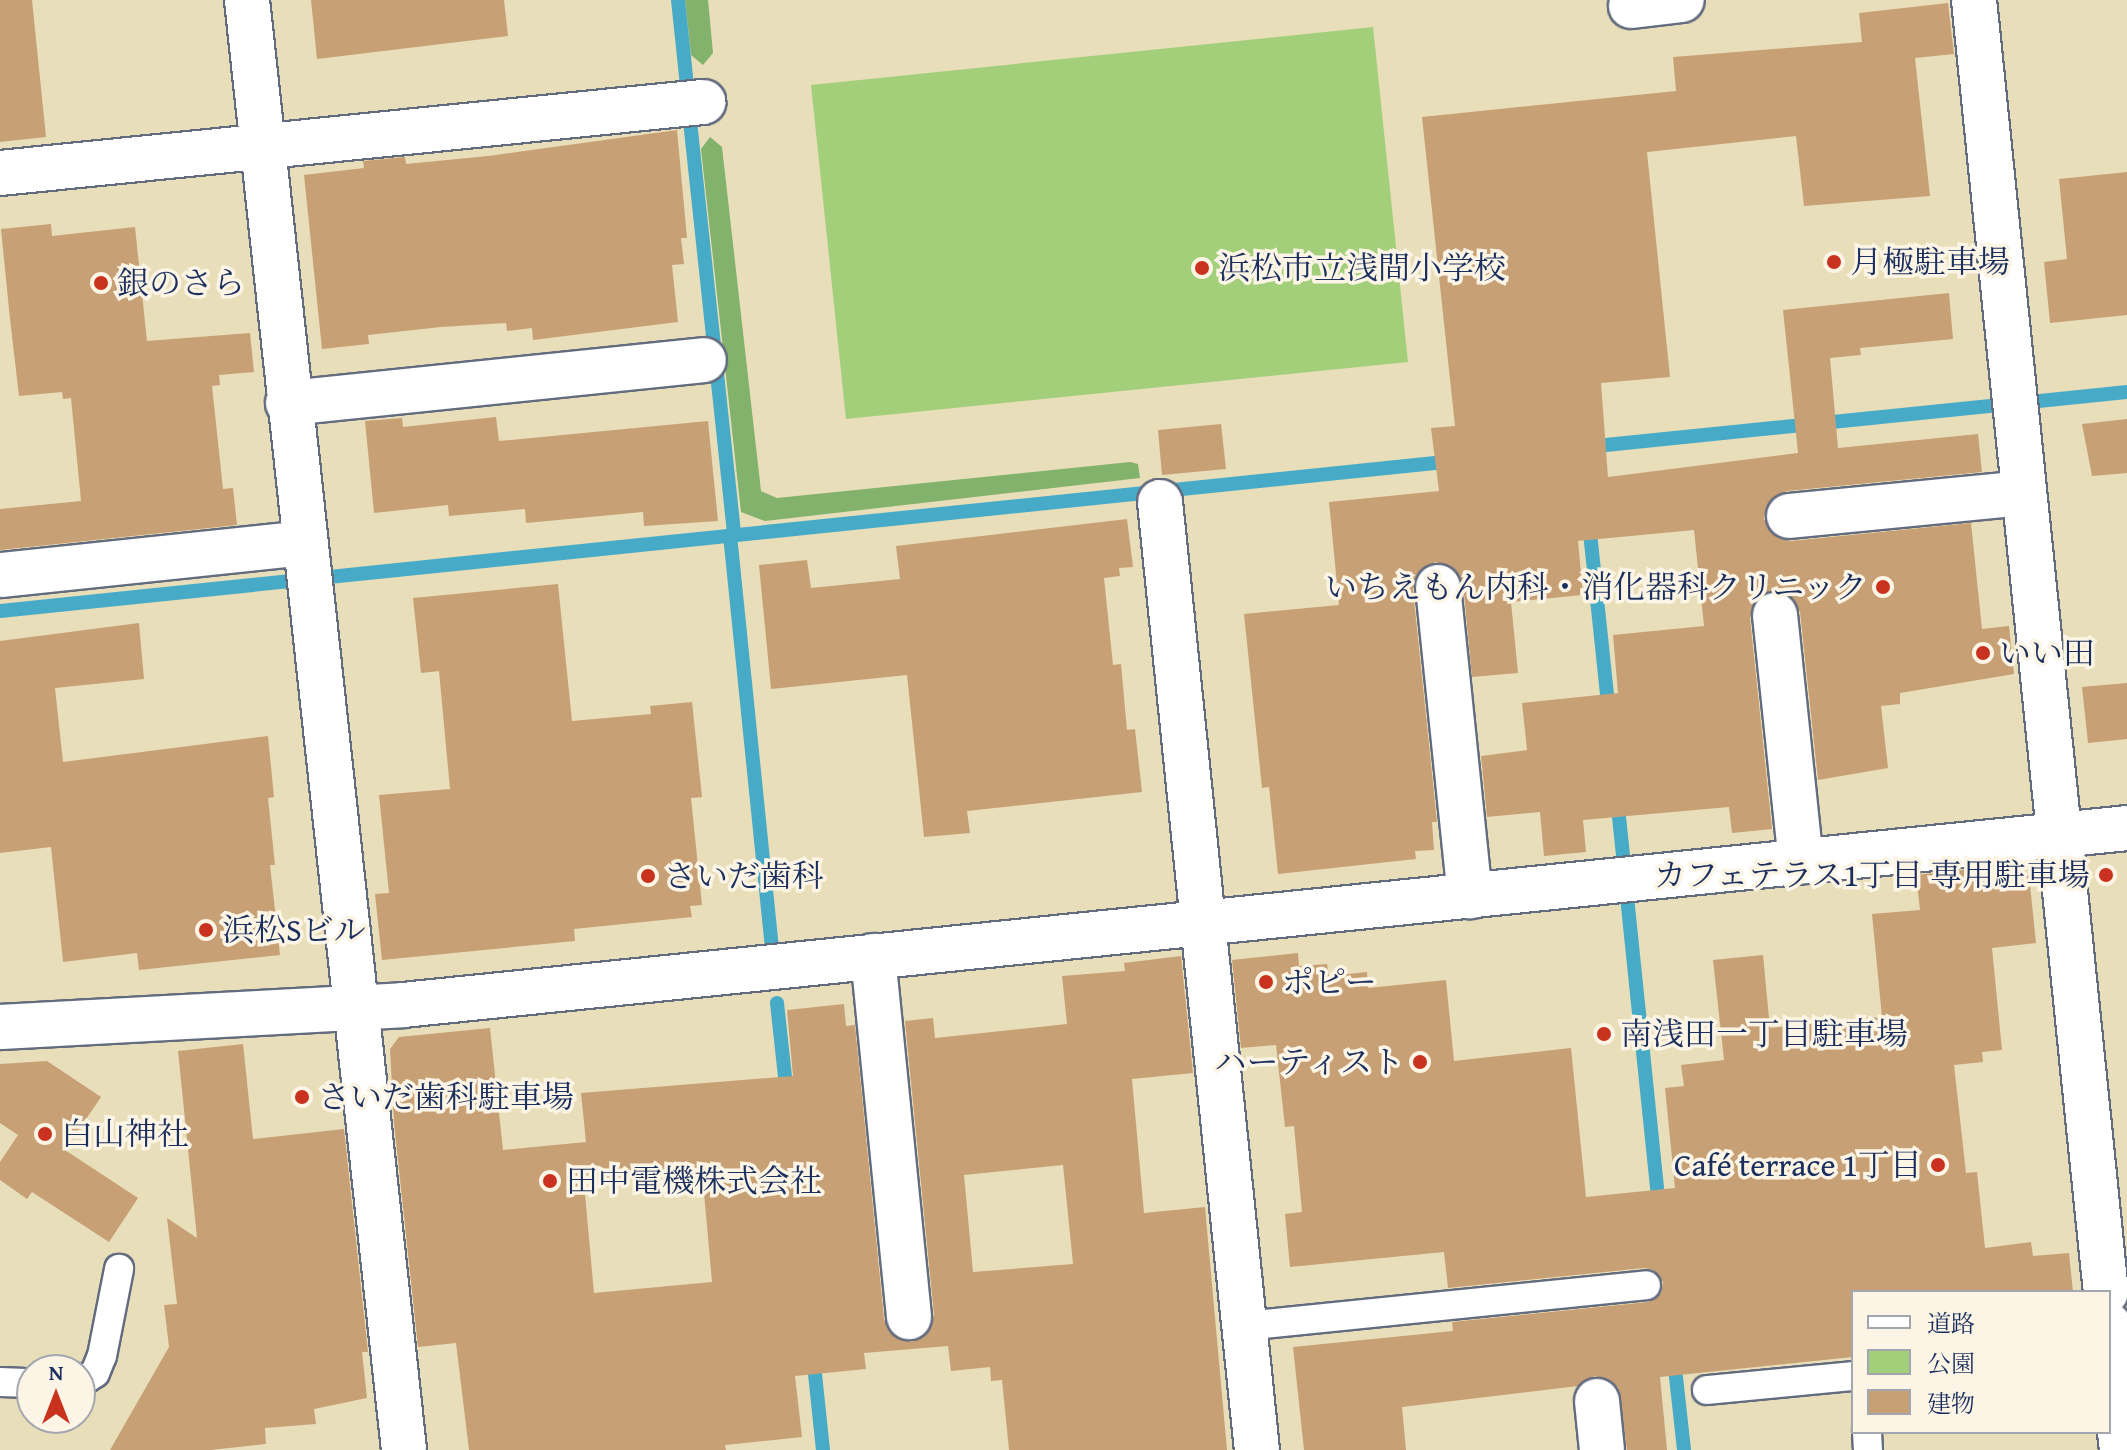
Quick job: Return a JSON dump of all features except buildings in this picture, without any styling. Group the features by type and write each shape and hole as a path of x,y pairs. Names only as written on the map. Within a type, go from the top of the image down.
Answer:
{"street":[{"path":"247,0 306,567 359,1007 404,1450"},
{"path":"1631,6 1682,0"},
{"path":"1974,0 2059,835 2112,1272"},
{"path":"0,173 703,102"},
{"path":"288,403 704,360"},
{"path":"1789,516 2024,493"},
{"path":"1160,502 1257,1450"},
{"path":"1,575 306,567"},
{"path":"1438,587 1470,896"},
{"path":"1775,615 1801,862"},
{"path":"0,1027 359,1007 2127,828"},
{"path":"873,956 909,1317"},
{"path":"2111,1344 2122,1450"},
{"path":"1597,1401 1602,1450"}],"lane":[{"path":"96,1371 102,1356 119,1269"},
{"path":"1245,1326 1646,1285"},
{"path":"1707,1390 1851,1376"}],"green space":[{"path":"685,0 708,0 713,53 703,65 691,55"},
{"path":"1373,27 1408,362 846,419 811,85"},
{"path":"710,137 722,147 761,491 777,498 1130,462 1138,464 1140,478 765,521 741,512 701,149"}],"waterway":[{"path":"678,0 687,85"},
{"path":"690,121 734,535"},
{"path":"1586,447 2127,392"},
{"path":"0,611 1454,461"},
{"path":"1589,523 1609,713"},
{"path":"730,535 772,952"},
{"path":"1617,798 1624,865"},
{"path":"1627,897 1659,1207"},
{"path":"777,1003 787,1095"},
{"path":"813,1355 823,1450"},
{"path":"1674,1359 1684,1450"}],"place":[{"name":"月極駐車場","path":"1834,262"},
{"name":"浜松市立浅間小学校","path":"1202,268"},
{"name":"銀のさら","path":"101,283"},
{"name":"いちえもん内科・消化器科クリニック","path":"1883,587"},
{"name":"いい田","path":"1983,653"},
{"name":"カフェテラス1丁目 専用駐車場","path":"2106,875"},
{"name":"さいだ歯科","path":"648,876"},
{"name":"浜松Sビル","path":"206,930"},
{"name":"ポピー","path":"1266,982"},
{"name":"南浅田一丁目駐車場","path":"1604,1034"},
{"name":"ハーティスト","path":"1420,1062"},
{"name":"さいだ歯科駐車場","path":"302,1097"},
{"name":"白山神社","path":"45,1134"},
{"name":"Café terrace 1丁目","path":"1938,1165"},
{"name":"田中電機株式会社","path":"550,1181"}]}
